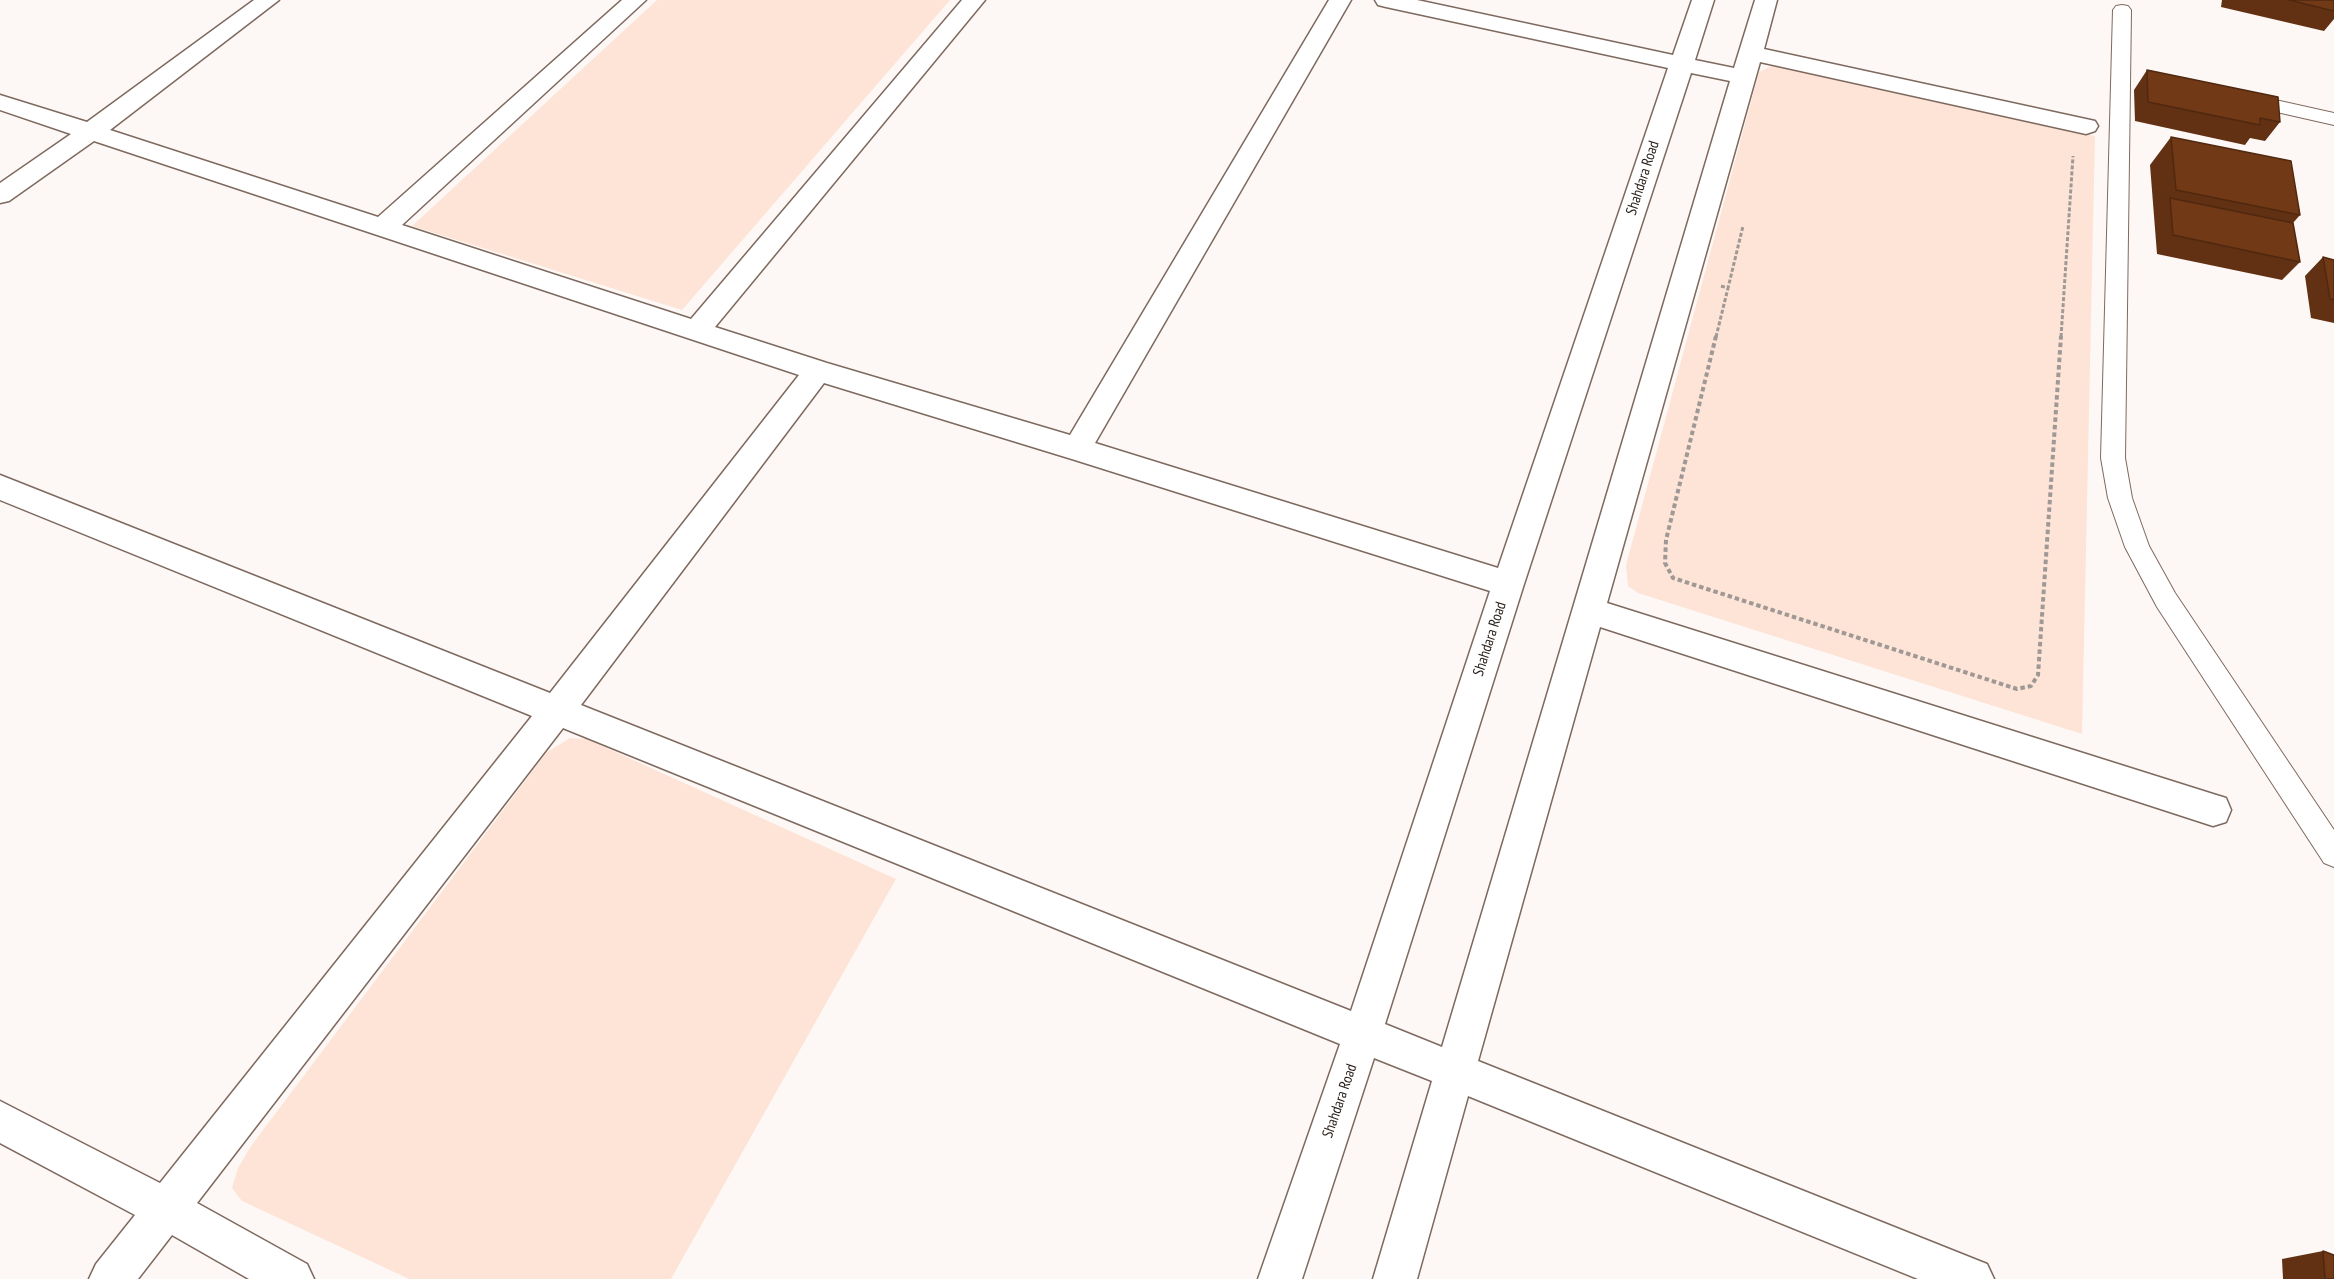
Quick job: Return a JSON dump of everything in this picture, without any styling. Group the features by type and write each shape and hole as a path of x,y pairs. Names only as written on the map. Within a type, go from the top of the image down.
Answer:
{"street":[{"path":"0,195 92,131 268,0"},
{"path":"382,227 635,0"},
{"path":"698,330 974,0"},
{"path":"1077,449 1340,0"},
{"path":"1386,0 1681,63 1747,65 2086,126"},
{"name":"Shahdara Road","path":"1280,1279 1703,0"},
{"path":"1395,1279 1766,0"},
{"path":"0,102 818,371 1077,449 1508,584"},
{"path":"111,1279 558,709 818,371"},
{"path":"0,487 558,709 1972,1279"},
{"path":"1588,610 2213,810"},
{"path":"0,1121 292,1279"}],"lane":[{"path":"2122,10 2130,74 2113,458 2120,498 2137,547 2166,600 2334,854"},
{"path":"2223,95 2334,119"}],"path":[{"path":"1744,220 1666,540 1665,563 1673,579 2017,690 2031,686 2038,675 2074,151"},
{"path":"1686,276 1728,288"}],"shaded area":[{"path":"657,0 950,0 682,310 412,226"},
{"path":"1774,65 2095,136 2082,734 1638,593 1628,586 1626,565 1759,72"},
{"path":"570,738 587,739 896,879 671,1279 409,1279 242,1201 232,1188 238,1168 251,1146 546,753"}],"building":[{"path":"2289,0 2334,0 2334,11"},
{"path":"2147,70 2278,97 2280,122 2260,118 2260,125 2148,102"},
{"path":"2171,137 2291,161 2300,215 2176,190"},
{"path":"2170,198 2293,223 2300,262 2173,235"},
{"path":"2323,257 2334,260 2334,300 2330,299"},
{"path":"2323,1251 2334,1255 2334,1279 2325,1279"}]}
